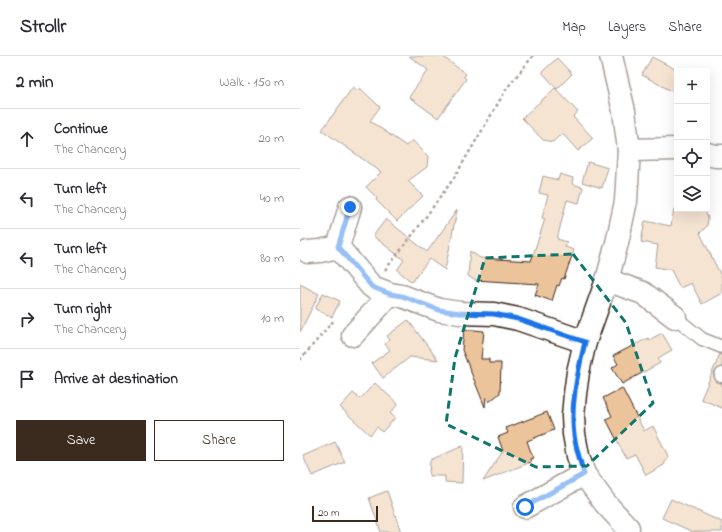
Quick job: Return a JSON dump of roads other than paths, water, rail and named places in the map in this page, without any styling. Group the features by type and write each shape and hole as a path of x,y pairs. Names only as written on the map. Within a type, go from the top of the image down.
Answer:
{"street":[{"path":"611,56 624,111 629,150 626,201 608,280 585,342 578,372 573,416 574,434 578,456 584,474 605,503 628,528"},
{"path":"629,150 674,149"},
{"path":"710,155 722,156"},
{"path":"338,247 350,207"},
{"path":"338,247 381,290 439,310 460,313 494,314 518,319 585,342"},
{"path":"308,252 338,247"},
{"path":"608,280 643,293 675,317"},
{"path":"353,335 381,290"},
{"path":"525,507 584,474"}],"lane":[{"path":"675,317 702,339 722,347"}]}
